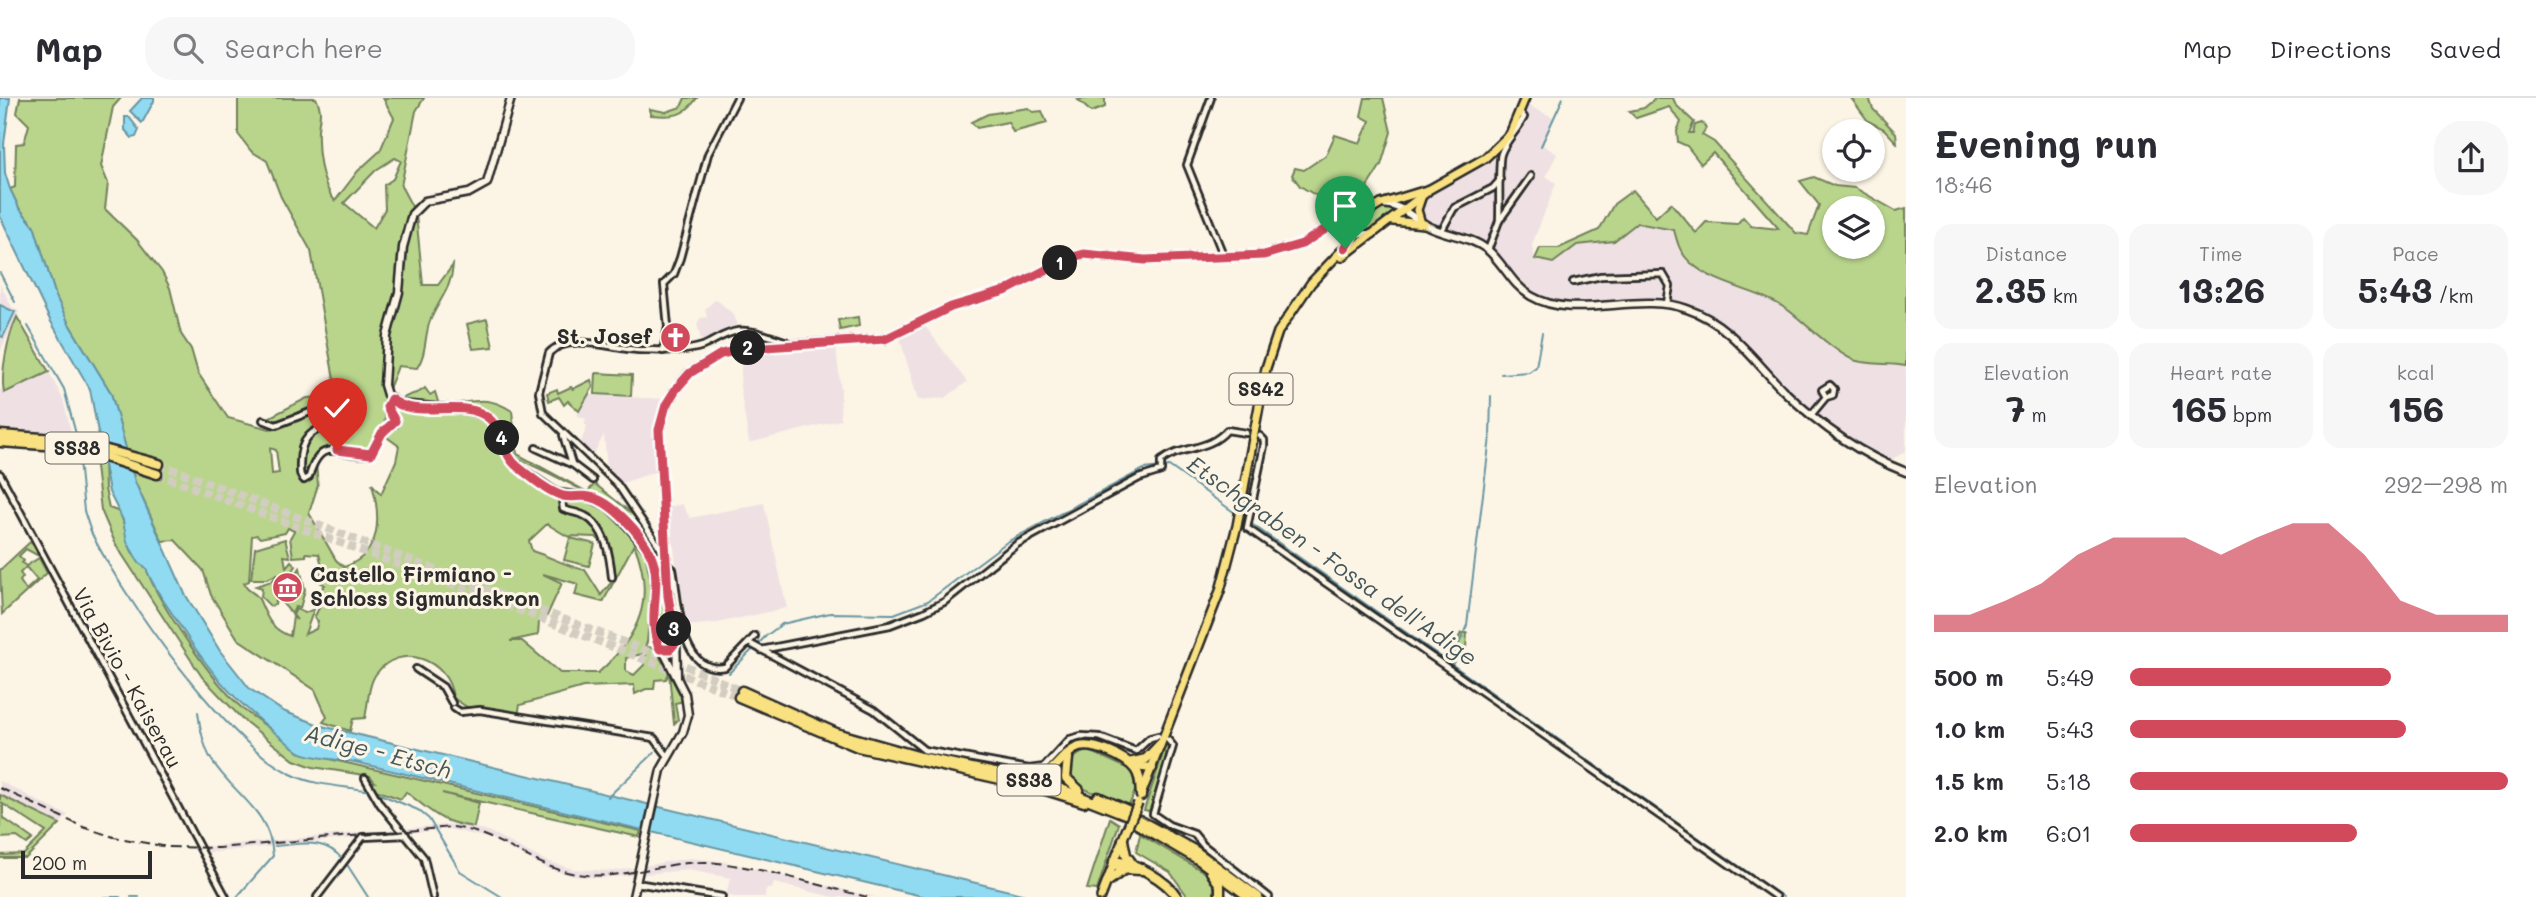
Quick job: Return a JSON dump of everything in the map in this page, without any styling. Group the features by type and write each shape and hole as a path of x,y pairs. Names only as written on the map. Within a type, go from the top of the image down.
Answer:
{"highway":[{"name":"SS38","path":"0,435 70,440 159,464"},
{"name":"SS38","path":"0,442 74,447 154,472"},
{"name":"SS38","path":"741,694 836,733 1051,785 1125,814 1061,794 890,756 833,739 741,694"},
{"path":"833,739 842,746 886,760"},
{"path":"1133,763 1151,755 1162,740"},
{"path":"926,754 1033,777 1053,771 1077,748 1092,746 1133,763 1146,762 1152,768"},
{"path":"1069,754 1065,773 1072,786 1125,814"},
{"path":"1133,763 1139,775 1139,799"},
{"path":"932,771 982,780 997,779"},
{"path":"1140,822 1156,827 1213,862 1258,897"},
{"path":"1140,822 1216,876 1220,885 1220,897"},
{"path":"1140,822 1199,860 1249,897"},
{"path":"1124,836 1129,867"},
{"path":"1114,862 1163,880 1177,897"},
{"path":"1104,889 1129,867"}],"main road":[{"path":"511,98 487,183 470,193 425,201 412,214 403,247 399,292 387,336 384,381 391,399 405,407 470,410 485,416 496,426 514,464 566,497 590,497 606,505 646,547 655,568 653,622 660,649 687,699 688,715 683,732 667,755 633,897"},
{"name":"SS42","path":"1335,260 1392,221 1401,210 1430,189 1495,150 1510,134 1525,98"},
{"name":"SS42","path":"1104,889 1214,610 1237,526 1258,404 1278,332 1302,295 1349,243 1363,217 1379,205 1430,189"},
{"path":"1421,197 1417,210 1422,222"},
{"path":"677,678 673,652 676,642 669,608 659,439 662,417 676,389 690,373 721,354 749,348 862,343 894,337 951,307 1005,291 1069,258 1084,254 1145,260 1224,258 1284,250 1311,240 1354,211 1379,205 1401,210 1422,222 1476,242 1488,250 1527,293 1550,304 1567,306 1640,301 1667,303 1688,309 1725,329 1811,415 1848,443 1906,472"},
{"path":"1338,221 1362,234 1374,234"},
{"path":"1392,221 1422,222"},
{"path":"660,649 673,652"},
{"path":"666,659 673,652"}],"street":[{"path":"663,351 668,327 664,284 674,274 680,258 708,154 737,98"},
{"path":"1211,98 1187,164 1224,258"},
{"path":"1499,220 1502,151 1520,127 1524,117 1520,112"},
{"path":"1488,250 1499,220 1531,176"},
{"path":"1442,230 1454,208 1493,188 1501,179"},
{"path":"1573,282 1601,276 1663,274 1670,286 1667,303"},
{"path":"665,550 661,549 617,484 545,415 538,399 545,363 552,349 585,343 619,349 692,349 741,331 786,341 791,346"},
{"path":"1811,415 1826,397"},
{"path":"263,420 276,425 318,409 337,415 337,420 311,432 301,445 300,471 304,480 309,477 313,460 320,453 337,450 371,454 382,433 395,421 387,407 391,399"},
{"path":"666,563 673,569 677,603 687,645 694,655 721,668 755,647 890,625 924,612 944,602 1017,544 1161,469 1161,461 1174,453 1212,444 1227,430 1246,433"},
{"path":"563,434 572,464"},
{"path":"1260,436 1264,440 1264,446 1247,525 1776,897"},
{"path":"536,448 572,464 593,480"},
{"name":"Via Bivio - Kaiserau","path":"0,474 226,897"},
{"path":"566,497 562,500 563,509 588,517 600,531 610,556 612,578"},
{"path":"755,636 755,647"},
{"path":"755,647 874,710 926,754 1020,769 1037,769 1049,764 1070,739 1081,736 1099,737 1136,751 1150,738 1162,740 1173,746 1153,814 1168,825 1194,834 1203,845 1269,897"},
{"path":"416,669 443,687 460,712 480,710 654,738 667,755"},
{"path":"365,778 374,796 424,858 433,897"},
{"path":"317,897 363,837 407,835"},
{"path":"635,883 722,897"}],"shaded area":[{"path":"1527,105 1555,118 1543,145 1557,154 1546,176 1556,183 1532,245 1535,259 1554,263 1577,245 1614,241 1637,223 1675,230 1678,249 1692,264 1730,284 1758,292 1789,311 1813,333 1855,361 1906,366 1906,451 1891,460 1844,438 1776,379 1730,330 1713,318 1660,300 1569,303 1547,300 1518,283 1486,244 1466,234 1431,224 1421,217 1419,206 1426,196 1488,160 1506,143"},
{"path":"0,284 12,307 19,311 0,352"},
{"path":"716,299 733,314 738,325 725,329 725,332 706,343 701,340 697,324 700,318 707,317 705,309"},
{"path":"925,326 967,382 945,398 918,400 900,339"},
{"path":"836,348 841,390 840,420 749,443 740,387 742,354"},
{"path":"49,372 63,399 72,435 0,431 0,388 5,393"},
{"path":"588,395 666,399 654,432 657,471 620,484 607,469 604,435 594,453 580,445 587,426 584,424 586,419 577,415"},
{"path":"764,503 787,608 717,623 685,626 668,507 682,504 690,518"},
{"path":"0,781 68,815 60,824 0,795"},
{"path":"453,824 486,830 544,860 573,869 613,871 690,858 721,861 876,897 833,897 774,883 772,889 766,889 765,897 735,897 726,895 730,878 688,870 600,878 574,876 548,869 491,839 448,829 205,853 202,847"}],"green space":[{"path":"20,98 121,98 113,107 101,166 108,183 105,209 137,240 162,272 170,288 181,334 191,349 198,373 228,418 270,429 318,412 316,426 305,437 298,452 296,469 302,484 309,482 316,464 318,485 309,513 336,560 344,567 366,553 376,533 377,509 372,484 381,494 396,461 399,446 384,435 398,427 400,422 392,407 394,405 483,417 500,436 510,464 566,502 586,501 605,510 644,549 654,570 647,642 642,654 626,658 626,671 634,675 644,665 648,647 655,648 669,673 666,679 655,680 654,689 635,694 634,685 583,687 520,705 518,715 467,707 453,698 450,684 443,673 433,665 422,659 398,658 386,664 376,674 370,689 365,718 353,719 350,731 323,722 327,717 315,690 238,639 211,595 203,570 175,540 162,541 135,482 111,393 69,324 56,297 34,226 19,208 10,189 15,187 16,144 24,143 29,125 17,113","holes":["270,448 276,450 279,473 272,474","547,524 567,536 596,537 607,548 615,578 601,595 585,570 532,551 529,541","288,528 294,531 290,538 293,557 306,556 306,553 319,554 322,566 320,582 325,585 320,590 320,606 314,618 318,621 316,629 305,634 314,609 305,613 296,609 293,615 297,620 293,617 290,636 273,625 257,596 244,583 249,581 252,536 257,535 260,538 285,533","634,544 644,582 640,615 624,645 598,673 560,673 522,641 510,641 538,635 539,622 545,620 562,583 543,574 578,584 575,595 603,602"]},
{"path":"238,98 316,98 320,110 319,158 326,186 335,201 358,171 380,151 394,118 383,98 424,98 416,111 401,186 416,214 423,285 438,285 453,265 452,273 430,321 424,351 417,368 398,366 383,405 383,428 373,447 358,452 340,448 322,450 315,456 309,468 303,470 305,443 325,427 336,424 340,415 337,410 318,407 275,422 268,418 307,398 337,396 311,251 281,197 267,161 251,151 238,134","holes":["395,158 401,161 393,179 384,185 385,209 374,228 344,203 376,170"]},
{"path":"685,98 697,98 683,112 666,116 651,115 650,109 666,112 681,107"},
{"path":"1105,98 1105,107 1091,112 1078,100"},
{"path":"1365,98 1383,98 1391,132 1381,165 1358,201 1348,205 1331,219 1326,215 1334,206 1300,186 1292,175 1295,168 1304,170 1326,155 1335,135 1360,143 1370,121 1361,116"},
{"path":"1656,98 1673,98 1676,105 1694,122 1689,133 1693,133 1695,125 1702,123 1706,128 1702,135 1714,142 1796,233 1808,235 1819,205 1800,181 1814,177 1835,186 1855,188 1869,196 1822,196 1822,259 1885,259 1885,205 1896,211 1906,208 1906,366 1863,362 1850,358 1788,310 1764,297 1713,278 1684,255 1674,230 1637,223 1614,241 1577,245 1553,263 1535,259 1540,248 1559,248 1599,230 1614,204 1633,190 1656,217 1671,203 1696,233 1706,222 1737,224 1743,217 1751,226 1779,229 1713,153 1701,164 1687,146 1678,142 1677,131 1681,122 1669,107 1636,118 1629,111 1644,108"},
{"path":"1851,98 1869,98 1873,109 1883,119 1867,119"},
{"path":"1028,108 1033,112 1042,111 1047,123 1013,132 1008,122 977,128 971,122 988,114"},
{"path":"1885,122 1896,133 1897,143 1885,130"},
{"path":"1391,207 1394,213 1373,230 1362,230 1365,221 1372,214"},
{"path":"17,317 49,372 4,393 6,355"},
{"path":"858,317 859,326 840,330 838,320"},
{"path":"487,319 493,347 473,349 467,324"},
{"path":"596,373 632,375 631,396 595,394"},
{"path":"591,380 593,387 579,411 568,401 564,405 559,397 549,401 547,393 557,389 558,393 571,387 573,389"},
{"path":"425,388 430,395 435,392 439,404 401,400 419,392"},
{"path":"485,401 502,405 512,411 517,454 587,492 595,484 635,516 662,552 672,640 664,645 659,639 656,627 660,602 655,558 646,541 631,524 592,496 510,455 501,426 488,412 450,404"},
{"path":"95,458 104,460 109,508 120,512 131,550 146,568 163,603 189,643 244,710 299,752 641,831 639,837 442,793 479,803 474,827 462,825 437,816 406,792 401,799 370,788 370,782 375,782 370,776 313,767 294,760 242,719 202,677 116,545 101,510"},
{"path":"570,538 595,544 589,566 564,560"},
{"path":"285,539 290,557 284,556 286,567 291,561 296,566 278,592 275,605 270,606 261,597 262,588 256,586 272,581 278,574 267,579 251,579 255,548"},
{"path":"30,542 37,548 37,555 26,549 19,556 24,561 22,563 26,566 39,558 47,573 2,614 0,570","holes":["26,567 37,580 26,590 20,581 23,577 20,573"]},
{"path":"300,568 305,590 300,608 295,607 292,614 283,604 287,587"},
{"path":"1461,633 1467,633 1465,663 1451,653"},
{"path":"669,674 684,701 675,703 678,720 674,724"},
{"path":"1169,747 1157,795 1149,811 1144,810 1165,748"},
{"path":"1090,751 1133,771 1136,785 1128,807 1075,785 1070,773 1071,763 1078,755"},
{"path":"0,795 60,824 26,858 0,858 0,855 24,854 46,832 0,802"},
{"path":"0,806 3,806 3,818 33,839 27,844 17,837 0,838"},
{"path":"1110,818 1119,824 1097,890 1087,889"},
{"path":"1140,834 1209,875 1214,885 1214,897 1188,897 1170,872 1136,852"}],"water":[{"name":"Adige - Etsch","path":"0,98 10,98 4,144 5,173 10,189 19,208 34,226 56,297 69,324 111,393 135,482 185,594 220,651 250,689 283,711 322,726 1034,897 926,897 355,762 317,757 298,751 243,705 201,657 127,542 123,520 109,492 90,389 50,320 0,216"},
{"path":"142,98 154,98 154,101 142,123 130,111"},
{"path":"125,117 129,117 139,130 136,137 132,138 125,130"},
{"path":"0,305 15,312 3,337 0,336"}],"waterway":[{"path":"1541,146 1563,98"},
{"path":"0,273 15,302"},
{"path":"28,326 64,389 77,438"},
{"path":"1501,374 1529,372 1536,367 1542,333"},
{"path":"1452,664 1459,656 1459,644 1467,625 1490,437 1491,396"},
{"path":"78,450 84,511 91,532 151,629 208,701 265,757 291,774 319,783 369,791"},
{"name":"Etschgraben - Fossa dell'Adige","path":"729,673 782,624 830,613 894,614 928,601 1007,542 1144,469 1169,466 1235,513"},
{"name":"Etschgraben - Fossa dell'Adige","path":"1243,518 1783,897"},
{"path":"198,712 202,736 211,759 258,814 270,840 273,856 237,897"},
{"path":"608,797 655,752"},
{"path":"375,792 418,810 429,819 460,871 502,897"},
{"path":"275,846 303,843 320,845 343,860"},
{"path":"346,863 368,897"},
{"path":"104,897 120,897"},
{"path":"131,897 139,897"}],"tunnel":[{"path":"159,464 686,666 742,691"},
{"path":"157,474 514,608 739,697"}],"railway":[{"path":"0,788 83,827 114,837 168,847 219,848 452,827 484,835 545,864 577,874 609,875 705,862 765,871 867,897"}],"place":[{"name":"St. Josef","path":"675,337"},
{"name":"Castello Firmiano - Schloss Sigmundskron","path":"287,587"}],"route":[{"path":"337,450 371,454 382,433 394,425 395,421 387,407 391,399 405,407 470,410 485,416 496,426 510,459 519,468 557,494 595,498 618,514 646,547 652,558 656,579 653,631 660,649 670,649 676,642 668,596 659,430 666,405 676,389 690,373 710,358 734,350 765,346 862,343 885,339 901,334 951,307 1005,291 1069,258 1084,254 1145,260 1264,255 1302,244 1338,221 1356,229 1345,248"}]}
